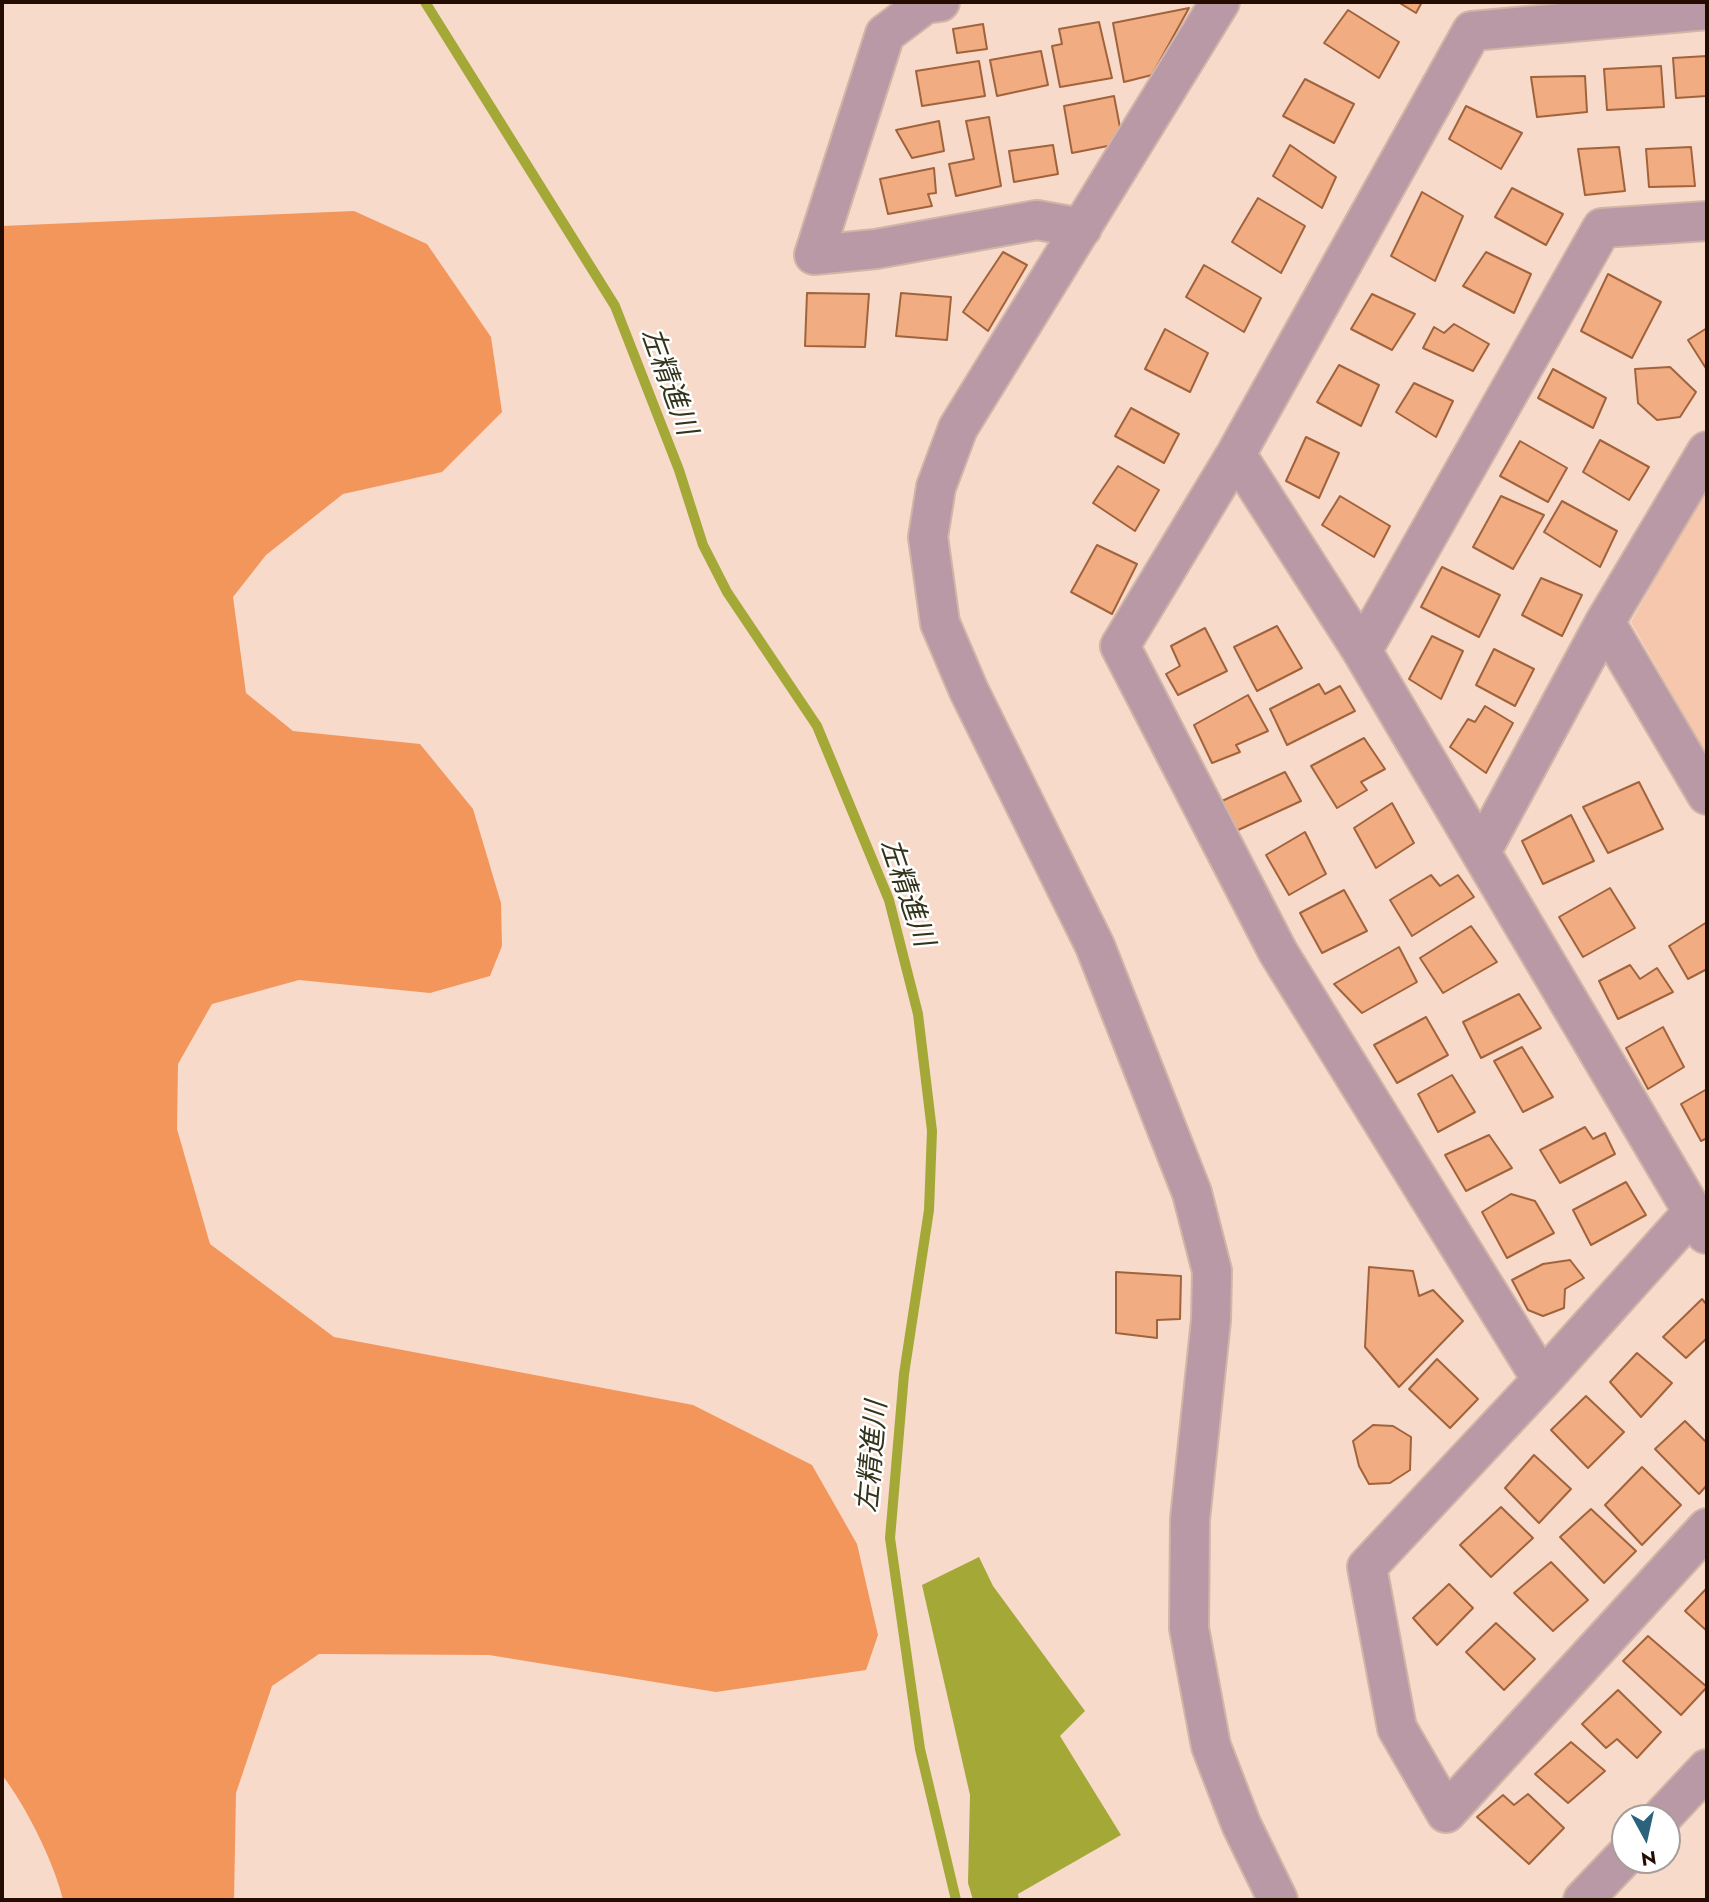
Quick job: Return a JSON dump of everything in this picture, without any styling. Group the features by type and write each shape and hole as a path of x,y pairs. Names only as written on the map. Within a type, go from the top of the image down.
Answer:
{"street":[{"path":"940,2 925,4 885,34 814,255 876,249 1037,220 1082,228"},
{"path":"1220,2 958,428 936,487 928,537 940,623 969,691 1095,947 1192,1193 1212,1271 1211,1320 1190,1519 1189,1628 1211,1746 1241,1824 1278,1900"},
{"path":"1542,1380 1278,952 1120,646 1236,454 1472,31 1707,10"},
{"path":"1362,651 1602,228 1707,221"},
{"path":"1481,852 1605,622 1707,451"},
{"path":"1236,454 1362,651 1700,1224 1542,1380 1367,1567 1397,1728 1446,1813 1707,1528"},
{"path":"1605,622 1707,795"},
{"path":"1674,1804 1707,1769"},
{"path":"1583,1900 1611,1871"}],"shaded area":[{"path":"354,211 427,244 491,337 502,412 442,472 343,494 266,555 233,597 246,693 293,731 420,744 473,809 501,903 502,946 490,976 430,993 299,980 212,1004 178,1064 177,1129 210,1244 334,1337 693,1405 812,1465 857,1544 878,1635 866,1670 716,1692 489,1655 319,1654 272,1686 236,1793 234,1900 63,1900 38,1835 2,1775 2,226"},
{"path":"1707,485 1707,756 1631,622"},
{"path":"979,1557 993,1586 1085,1711 1060,1736 1121,1835 1018,1894 1019,1900 973,1900 968,1883 970,1795 922,1585"}],"building":[{"path":"1398,2 1422,2 1416,13"},
{"path":"1189,8 1152,75 1124,82 1113,23"},
{"path":"1348,10 1399,42 1379,78 1324,43"},
{"path":"1099,22 1112,78 1060,87 1052,46 1062,44 1059,29"},
{"path":"983,24 987,49 957,53 953,29"},
{"path":"1041,51 1048,85 997,96 990,60"},
{"path":"1707,56 1707,96 1676,98 1673,58"},
{"path":"979,61 985,96 922,106 916,71"},
{"path":"1661,66 1664,107 1607,110 1604,69"},
{"path":"1585,76 1587,112 1537,117 1531,77"},
{"path":"1305,79 1354,104 1334,143 1283,116"},
{"path":"1114,96 1123,143 1072,153 1064,106"},
{"path":"1466,106 1522,133 1501,169 1449,139"},
{"path":"989,117 1001,186 956,196 949,164 974,159 966,121"},
{"path":"939,121 944,151 912,158 896,130"},
{"path":"1053,145 1058,174 1014,182 1009,151"},
{"path":"1290,145 1336,177 1322,208 1273,176"},
{"path":"1619,147 1625,191 1585,195 1578,149"},
{"path":"1691,147 1695,186 1649,187 1646,149"},
{"path":"934,168 936,193 928,194 932,206 888,214 880,179"},
{"path":"1512,188 1563,214 1546,245 1495,217"},
{"path":"1422,192 1463,216 1435,281 1391,256"},
{"path":"1258,198 1305,226 1281,273 1232,242"},
{"path":"1003,252 1027,265 988,331 963,312"},
{"path":"1486,252 1531,274 1514,313 1463,286"},
{"path":"1204,265 1261,298 1244,332 1186,297"},
{"path":"1608,274 1661,302 1632,358 1581,331"},
{"path":"807,293 869,294 865,347 805,346"},
{"path":"901,293 951,297 947,340 896,336"},
{"path":"1372,294 1415,314 1392,350 1351,329"},
{"path":"1454,324 1489,344 1473,371 1423,348 1434,327 1444,333"},
{"path":"1707,328 1707,370 1688,340"},
{"path":"1165,329 1208,353 1190,392 1145,369"},
{"path":"1339,365 1379,385 1361,426 1317,402"},
{"path":"1670,367 1696,392 1680,417 1657,420 1638,403 1635,369"},
{"path":"1553,369 1606,398 1593,428 1538,398"},
{"path":"1414,383 1453,401 1436,437 1396,412"},
{"path":"1131,408 1179,434 1164,463 1115,436"},
{"path":"1306,437 1339,453 1319,498 1286,481"},
{"path":"1600,440 1649,467 1629,500 1583,472"},
{"path":"1520,441 1567,468 1548,502 1500,476"},
{"path":"1118,466 1159,490 1135,531 1093,503"},
{"path":"1340,496 1390,526 1374,557 1322,525"},
{"path":"1501,496 1544,515 1513,569 1473,547"},
{"path":"1562,501 1617,531 1600,567 1544,532"},
{"path":"1097,545 1137,564 1112,614 1071,592"},
{"path":"1442,567 1500,595 1479,637 1421,607"},
{"path":"1541,578 1582,595 1562,636 1522,615"},
{"path":"1277,626 1302,668 1257,691 1234,647"},
{"path":"1205,628 1227,671 1178,695 1166,674 1180,666 1171,646"},
{"path":"1432,636 1463,651 1441,699 1409,679"},
{"path":"1494,649 1534,669 1515,706 1476,685"},
{"path":"1319,684 1325,694 1340,686 1355,711 1287,745 1270,709"},
{"path":"1248,695 1268,731 1236,745 1240,752 1212,763 1194,725"},
{"path":"1485,706 1513,723 1486,773 1450,747 1468,719 1475,722"},
{"path":"1364,738 1385,769 1361,782 1367,790 1337,808 1311,766"},
{"path":"1285,772 1301,801 1236,831 1222,801"},
{"path":"1639,782 1663,829 1608,853 1583,807"},
{"path":"1392,803 1414,843 1376,868 1354,828"},
{"path":"1571,815 1594,861 1543,884 1522,841"},
{"path":"1305,832 1326,874 1289,895 1266,855"},
{"path":"1431,875 1440,886 1458,875 1474,897 1412,936 1390,900"},
{"path":"1610,888 1635,928 1583,957 1559,917"},
{"path":"1344,890 1367,931 1322,953 1300,913"},
{"path":"1707,922 1707,969 1688,979 1669,946"},
{"path":"1471,926 1497,962 1443,993 1420,958"},
{"path":"1399,947 1417,982 1362,1013 1334,984"},
{"path":"1630,965 1640,979 1657,968 1673,992 1618,1019 1599,981"},
{"path":"1519,994 1541,1028 1481,1058 1463,1022"},
{"path":"1426,1017 1448,1055 1397,1083 1374,1045"},
{"path":"1663,1027 1684,1067 1648,1089 1626,1048"},
{"path":"1522,1047 1553,1097 1523,1112 1494,1061"},
{"path":"1452,1075 1475,1112 1438,1132 1418,1094"},
{"path":"1707,1089 1707,1138 1701,1141 1681,1104"},
{"path":"1585,1127 1593,1139 1605,1133 1615,1154 1560,1183 1540,1150"},
{"path":"1489,1135 1512,1168 1466,1191 1445,1155"},
{"path":"1626,1182 1646,1215 1591,1245 1573,1210"},
{"path":"1511,1194 1535,1201 1554,1233 1507,1258 1482,1212"},
{"path":"1570,1260 1584,1278 1565,1289 1564,1308 1543,1316 1528,1310 1512,1280 1543,1264"},
{"path":"1369,1267 1413,1271 1419,1296 1433,1290 1463,1321 1399,1387 1365,1347"},
{"path":"1116,1272 1181,1276 1180,1319 1157,1320 1157,1338 1116,1333"},
{"path":"1702,1299 1707,1305 1707,1338 1686,1358 1663,1337"},
{"path":"1637,1353 1672,1383 1641,1417 1610,1382"},
{"path":"1437,1359 1478,1399 1450,1428 1409,1389"},
{"path":"1586,1396 1624,1432 1588,1468 1551,1430"},
{"path":"1685,1421 1707,1443 1707,1485 1699,1494 1655,1449"},
{"path":"1373,1425 1393,1426 1411,1437 1410,1470 1390,1483 1369,1484 1359,1466 1353,1441"},
{"path":"1534,1455 1571,1489 1539,1523 1505,1488"},
{"path":"1642,1467 1681,1505 1642,1545 1605,1505"},
{"path":"1501,1507 1533,1538 1491,1577 1460,1545"},
{"path":"1591,1509 1636,1551 1604,1583 1560,1537"},
{"path":"1551,1562 1588,1600 1553,1631 1514,1593"},
{"path":"1449,1584 1473,1608 1437,1645 1413,1618"},
{"path":"1707,1590 1707,1631 1685,1611"},
{"path":"1496,1623 1535,1659 1504,1690 1466,1652"},
{"path":"1648,1636 1707,1687 1681,1715 1623,1661"},
{"path":"1618,1690 1661,1732 1637,1758 1617,1739 1606,1748 1582,1724"},
{"path":"1571,1742 1605,1771 1568,1803 1535,1774"},
{"path":"1528,1794 1564,1828 1529,1864 1477,1817 1503,1795 1514,1805"}],"waterway":[{"name":"左精進川","path":"425,2 615,306 679,470 703,545 727,592 817,726 889,900 918,1014 932,1131 929,1210 904,1374 890,1538 920,1749 956,1900"}]}
